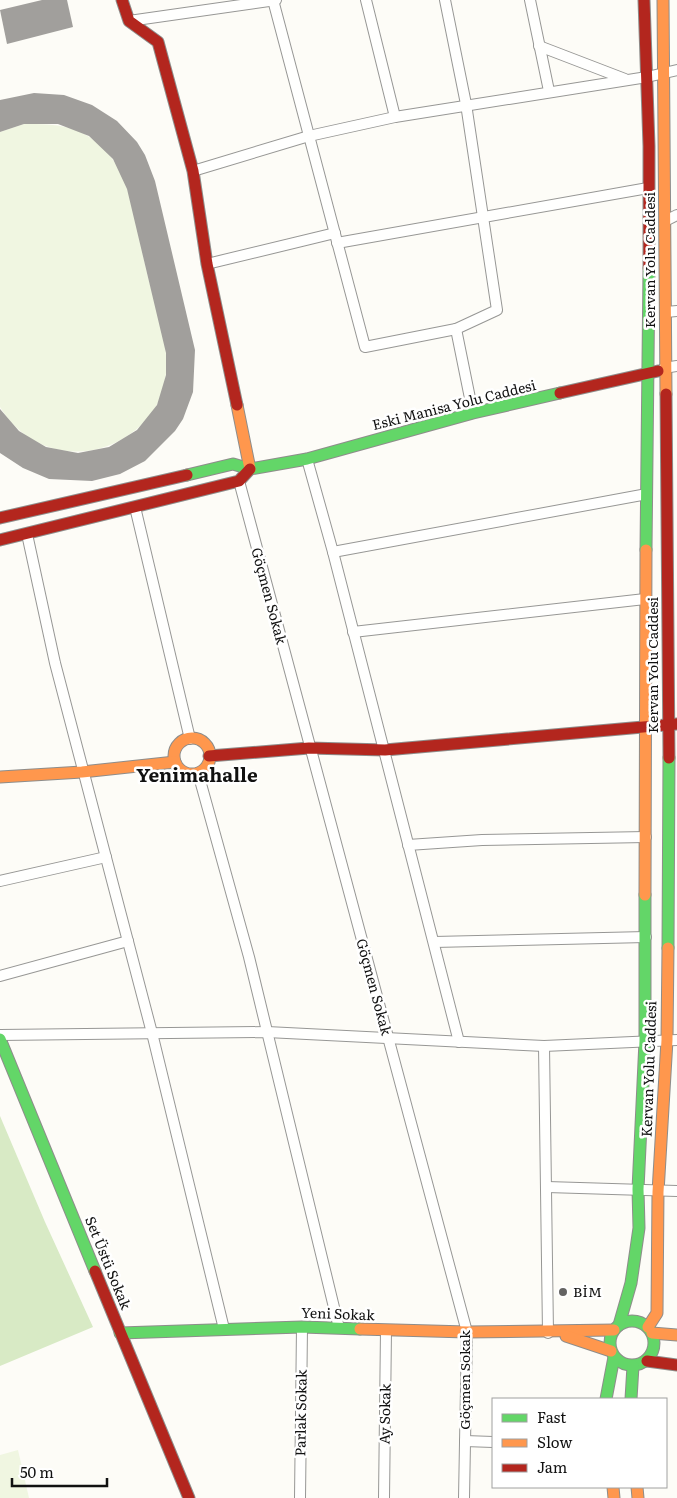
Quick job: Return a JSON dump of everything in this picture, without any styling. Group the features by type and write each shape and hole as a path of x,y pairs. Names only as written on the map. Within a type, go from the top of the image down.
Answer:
{"main road":[{"path":"0,540 239,481 250,469 207,264 193,171 158,42 129,21 122,0"},
{"name":"Kervan Yolu Caddesi","path":"617,1328 631,1283 638,1228 645,1041 645,599 650,374 649,146 644,0"},
{"name":"Kervan Yolu Caddesi","path":"650,1330 657,1313 658,1192 672,1040 672,427 664,368 671,312 666,221 663,0"},
{"path":"649,146 677,140"},
{"name":"Eski Manisa Yolu Caddesi","path":"0,518 233,464 250,469 307,459 473,413 650,374 664,368"},
{"path":"210,756 309,748 385,750 673,725"},
{"path":"190,739 201,741 206,745 210,756 206,766 198,773 184,772 174,762 174,754 177,747 190,739"},
{"path":"0,777 82,772 174,762"},
{"name":"Set Üstü Sokak","path":"0,1037 120,1333 190,1498"},
{"path":"552,1333 617,1328 634,1321 650,1330 677,1335"},
{"name":"Yeni Sokak","path":"120,1333 302,1327 552,1333"},
{"path":"617,1328 610,1344 613,1354 620,1362 633,1366 646,1361 677,1366"},
{"path":"646,1361 654,1348 650,1330"},
{"path":"552,1333 613,1354"},
{"path":"606,1398 613,1354"},
{"path":"631,1398 633,1366"}],"street":[{"path":"129,21 274,0 365,347 456,329 497,310 466,104 445,0"},
{"path":"366,0 395,117"},
{"path":"530,0 549,91"},
{"path":"539,46 626,79"},
{"path":"193,171 309,136 395,117 466,104 647,77 677,70"},
{"path":"207,264 336,238 483,217 648,188"},
{"path":"666,221 677,215"},
{"path":"456,329 473,413"},
{"path":"664,368 677,366"},
{"path":"307,459 385,750 458,1042"},
{"name":"Göçmen Sokak","path":"239,481 467,1332 464,1498"},
{"path":"333,552 647,494"},
{"path":"135,507 190,739"},
{"path":"27,534 55,663 82,772 152,1033 224,1329"},
{"path":"353,632 645,599"},
{"path":"198,773 268,1032 339,1328"},
{"path":"408,845 482,840 646,837"},
{"path":"0,881 106,857"},
{"path":"434,942 646,937"},
{"path":"0,976 128,941"},
{"path":"0,1037 268,1032 388,1040 544,1046 672,1040"},
{"path":"544,1046 552,1333"},
{"path":"547,1187 638,1189 658,1192 677,1191"},
{"name":"Parlak Sokak","path":"300,1498 302,1327"},
{"name":"Ay Sokak","path":"384,1498 386,1330"},
{"path":"465,1441 492,1442"}],"green space":[{"path":"24,124 57,126 77,131 95,141 115,163 131,202 148,277 164,335 166,376 163,391 155,409 141,425 124,438 107,446 90,450 56,449 40,443 25,434 11,422 0,407 0,132"},
{"path":"0,1116 45,1222 93,1327 0,1366"},
{"path":"18,1450 29,1498 0,1498 0,1455"}],"building":[{"path":"42,0 67,0 73,27 7,44 0,10"},
{"path":"34,93 64,95 92,105 117,121 137,142 145,155 155,181 195,350 193,392 183,419 175,431 145,461 120,474 92,481 49,479 23,468 0,453 0,409 19,431 46,447 78,453 109,447 137,430 157,405 166,375 166,353 127,189 113,159 89,136 58,124 24,124 0,132 0,100"}],"traffic: fast":[{"path":"646,550 649,268"},
{"path":"187,475 233,464 250,469 307,459 473,413 560,393"},
{"path":"668,948 669,758"},
{"path":"619,1325 631,1283 639,1228 638,1189 645,1041 645,895"},
{"path":"0,1039 95,1271"},
{"path":"636,1321 648,1327 653,1334 654,1343 653,1352 648,1359 641,1364 628,1365 620,1362 613,1355 610,1339 613,1331 620,1324 636,1321"},
{"path":"120,1333 302,1327 360,1329"},
{"path":"606,1398 614,1357"},
{"path":"631,1398 633,1366"}],"traffic: slow":[{"path":"663,0 666,394"},
{"path":"237,405 250,469"},
{"path":"645,895 646,550"},
{"path":"192,738 205,743 210,756 205,769 192,774 179,769 174,756 179,743 192,738"},
{"path":"0,777 82,772 175,762"},
{"path":"648,1327 657,1313 658,1192 667,1040 668,948"},
{"path":"360,1329 467,1332 614,1330"},
{"path":"652,1333 677,1335"},
{"path":"566,1336 611,1351"},
{"path":"613,1488 614,1498"},
{"path":"637,1488 638,1498"}],"traffic: jam":[{"path":"122,0 129,21 158,42 193,171 207,264 237,405"},
{"path":"644,0 649,146 649,268"},
{"path":"560,393 658,371"},
{"path":"666,394 669,758"},
{"path":"0,540 239,481 250,469"},
{"path":"0,518 187,475"},
{"path":"209,756 309,748 385,750 677,724"},
{"path":"95,1271 189,1498"},
{"path":"647,1361 677,1365"}],"place":[{"name":"BİM","path":"563,1292"}],"district":[{"name":"Yenimahalle","path":"197,775"}]}
